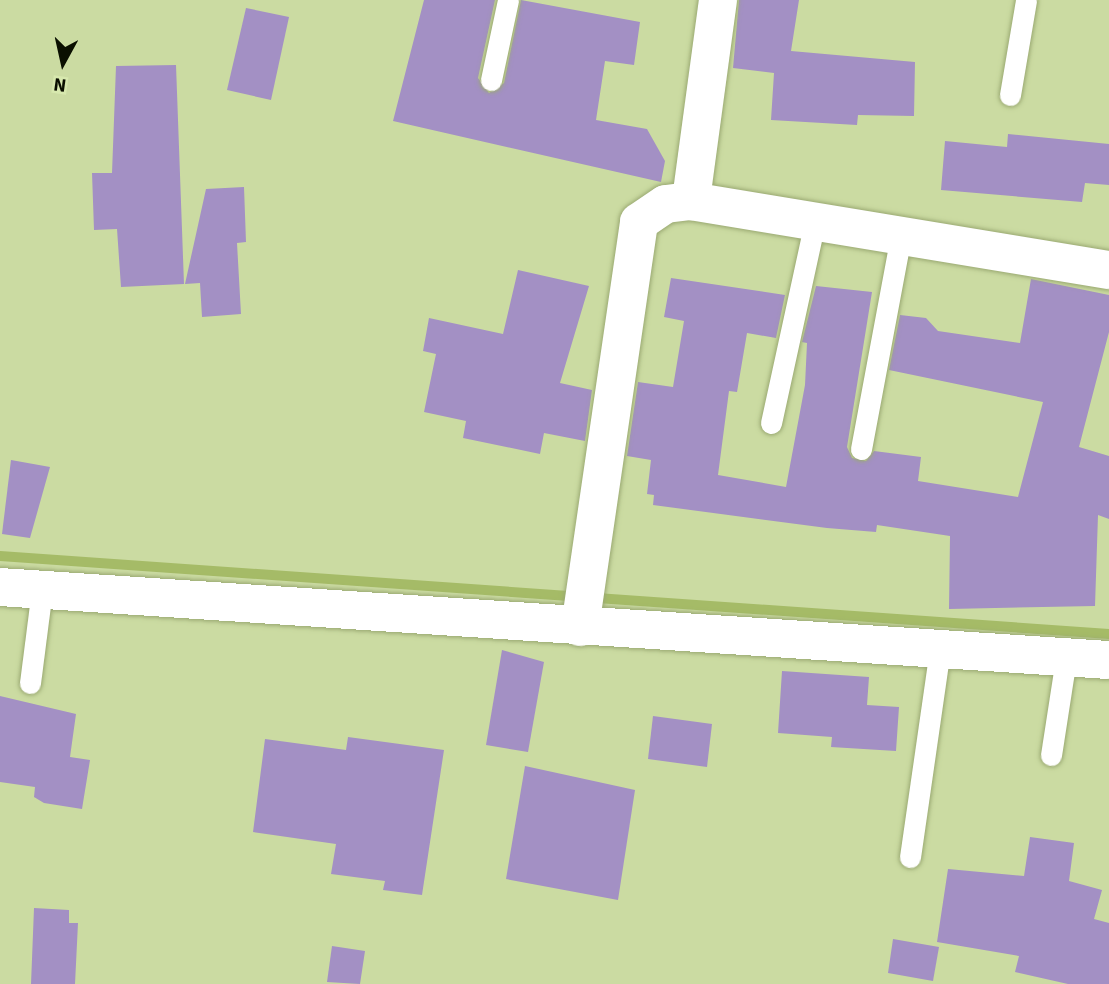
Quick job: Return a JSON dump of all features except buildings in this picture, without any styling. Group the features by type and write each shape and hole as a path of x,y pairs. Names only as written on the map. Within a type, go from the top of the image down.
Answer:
{"street":[{"path":"691,201 718,0"},
{"path":"580,626 639,222 666,204 691,201 1109,270"},
{"path":"0,587 1109,660"}],"lane":[{"path":"491,79 508,0"},
{"path":"1010,95 1026,0"},
{"path":"771,423 815,221"},
{"path":"860,449 901,236"},
{"path":"30,683 42,589"},
{"path":"910,857 940,649"},
{"path":"1051,755 1066,658"}],"waterway":[{"path":"0,556 1109,634"}]}
